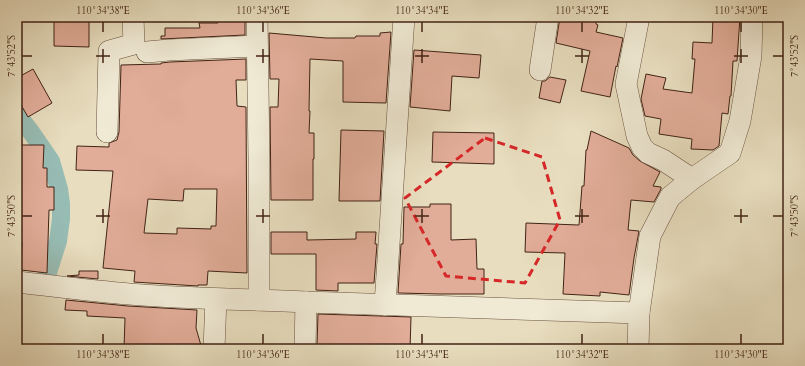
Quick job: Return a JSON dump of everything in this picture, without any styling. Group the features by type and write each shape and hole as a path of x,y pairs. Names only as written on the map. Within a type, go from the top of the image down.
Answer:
{"street":[{"path":"107,132 109,51 134,44 133,17"},
{"path":"257,17 258,300"},
{"path":"385,305 404,17"},
{"path":"540,70 548,17"},
{"path":"639,17 626,84 637,136 642,147 648,153 664,160 692,179"},
{"path":"638,349 639,313 650,236 670,197 692,179 730,153 740,121 751,56 752,17"},
{"path":"147,52 257,46"},
{"path":"17,282 129,294 216,299 639,313"},
{"path":"214,349 216,299"},
{"path":"305,349 306,302"}],"highlighted area":[{"path":"485,138 542,157 560,220 525,283 446,276 405,198"}],"building":[{"path":"54,17 89,17 89,47 54,46"},
{"path":"218,17 245,17 245,35 161,39 161,36 165,36 165,28 200,28 199,23 218,23"},
{"path":"560,17 597,17 596,24 598,25 596,32 623,38 610,97 581,91 590,51 556,43"},
{"path":"713,17 740,17 737,61 733,61 731,96 728,114 722,113 719,146 713,150 691,149 692,139 659,134 661,119 645,116 641,99 646,74 666,78 663,89 692,93 695,59 692,59 693,42 712,43"},
{"path":"391,32 386,103 343,102 343,61 310,59 309,133 314,133 313,200 271,200 270,107 278,107 279,79 270,79 269,33 326,38 355,38 356,36 380,36 380,33"},
{"path":"414,50 481,55 479,78 452,76 450,111 410,107"},
{"path":"246,59 246,80 236,80 237,106 246,107 247,273 208,271 207,285 198,286 134,282 135,271 103,268 113,171 76,170 77,146 109,147 109,143 117,140 119,132 121,65 161,64 170,62","holes":["184,189 217,189 216,226 211,226 211,229 177,228 177,234 144,233 148,199 183,201"]},
{"path":"33,69 52,103 28,117 17,98 17,78"},
{"path":"550,77 566,80 560,103 539,98 542,81 545,81"},
{"path":"341,130 384,131 380,201 339,201"},
{"path":"591,131 629,148 633,155 640,161 660,172 653,186 661,187 661,189 654,202 631,200 628,230 639,231 629,295 600,292 600,296 563,294 565,253 525,252 526,223 579,225 582,186 584,186 586,150"},
{"path":"433,132 494,133 494,164 432,162"},
{"path":"17,145 44,145 43,168 47,168 47,187 54,187 54,210 49,210 47,273 21,270 22,242 17,241"},
{"path":"430,204 451,204 451,240 476,239 477,269 484,269 484,294 398,293 401,244 403,244 404,207 430,207"},
{"path":"271,232 307,232 307,240 356,239 356,232 376,232 375,244 377,244 374,283 338,283 338,291 316,290 316,254 271,254"},
{"path":"79,271 98,271 98,279 67,276 79,275"},
{"path":"66,300 128,306 197,310 196,328 202,349 124,349 125,318 87,316 87,311 65,310"},
{"path":"318,314 411,317 410,349 317,345"}],"waterway":[{"path":"17,114 51,161 59,189 61,219 58,241 44,285"}]}
